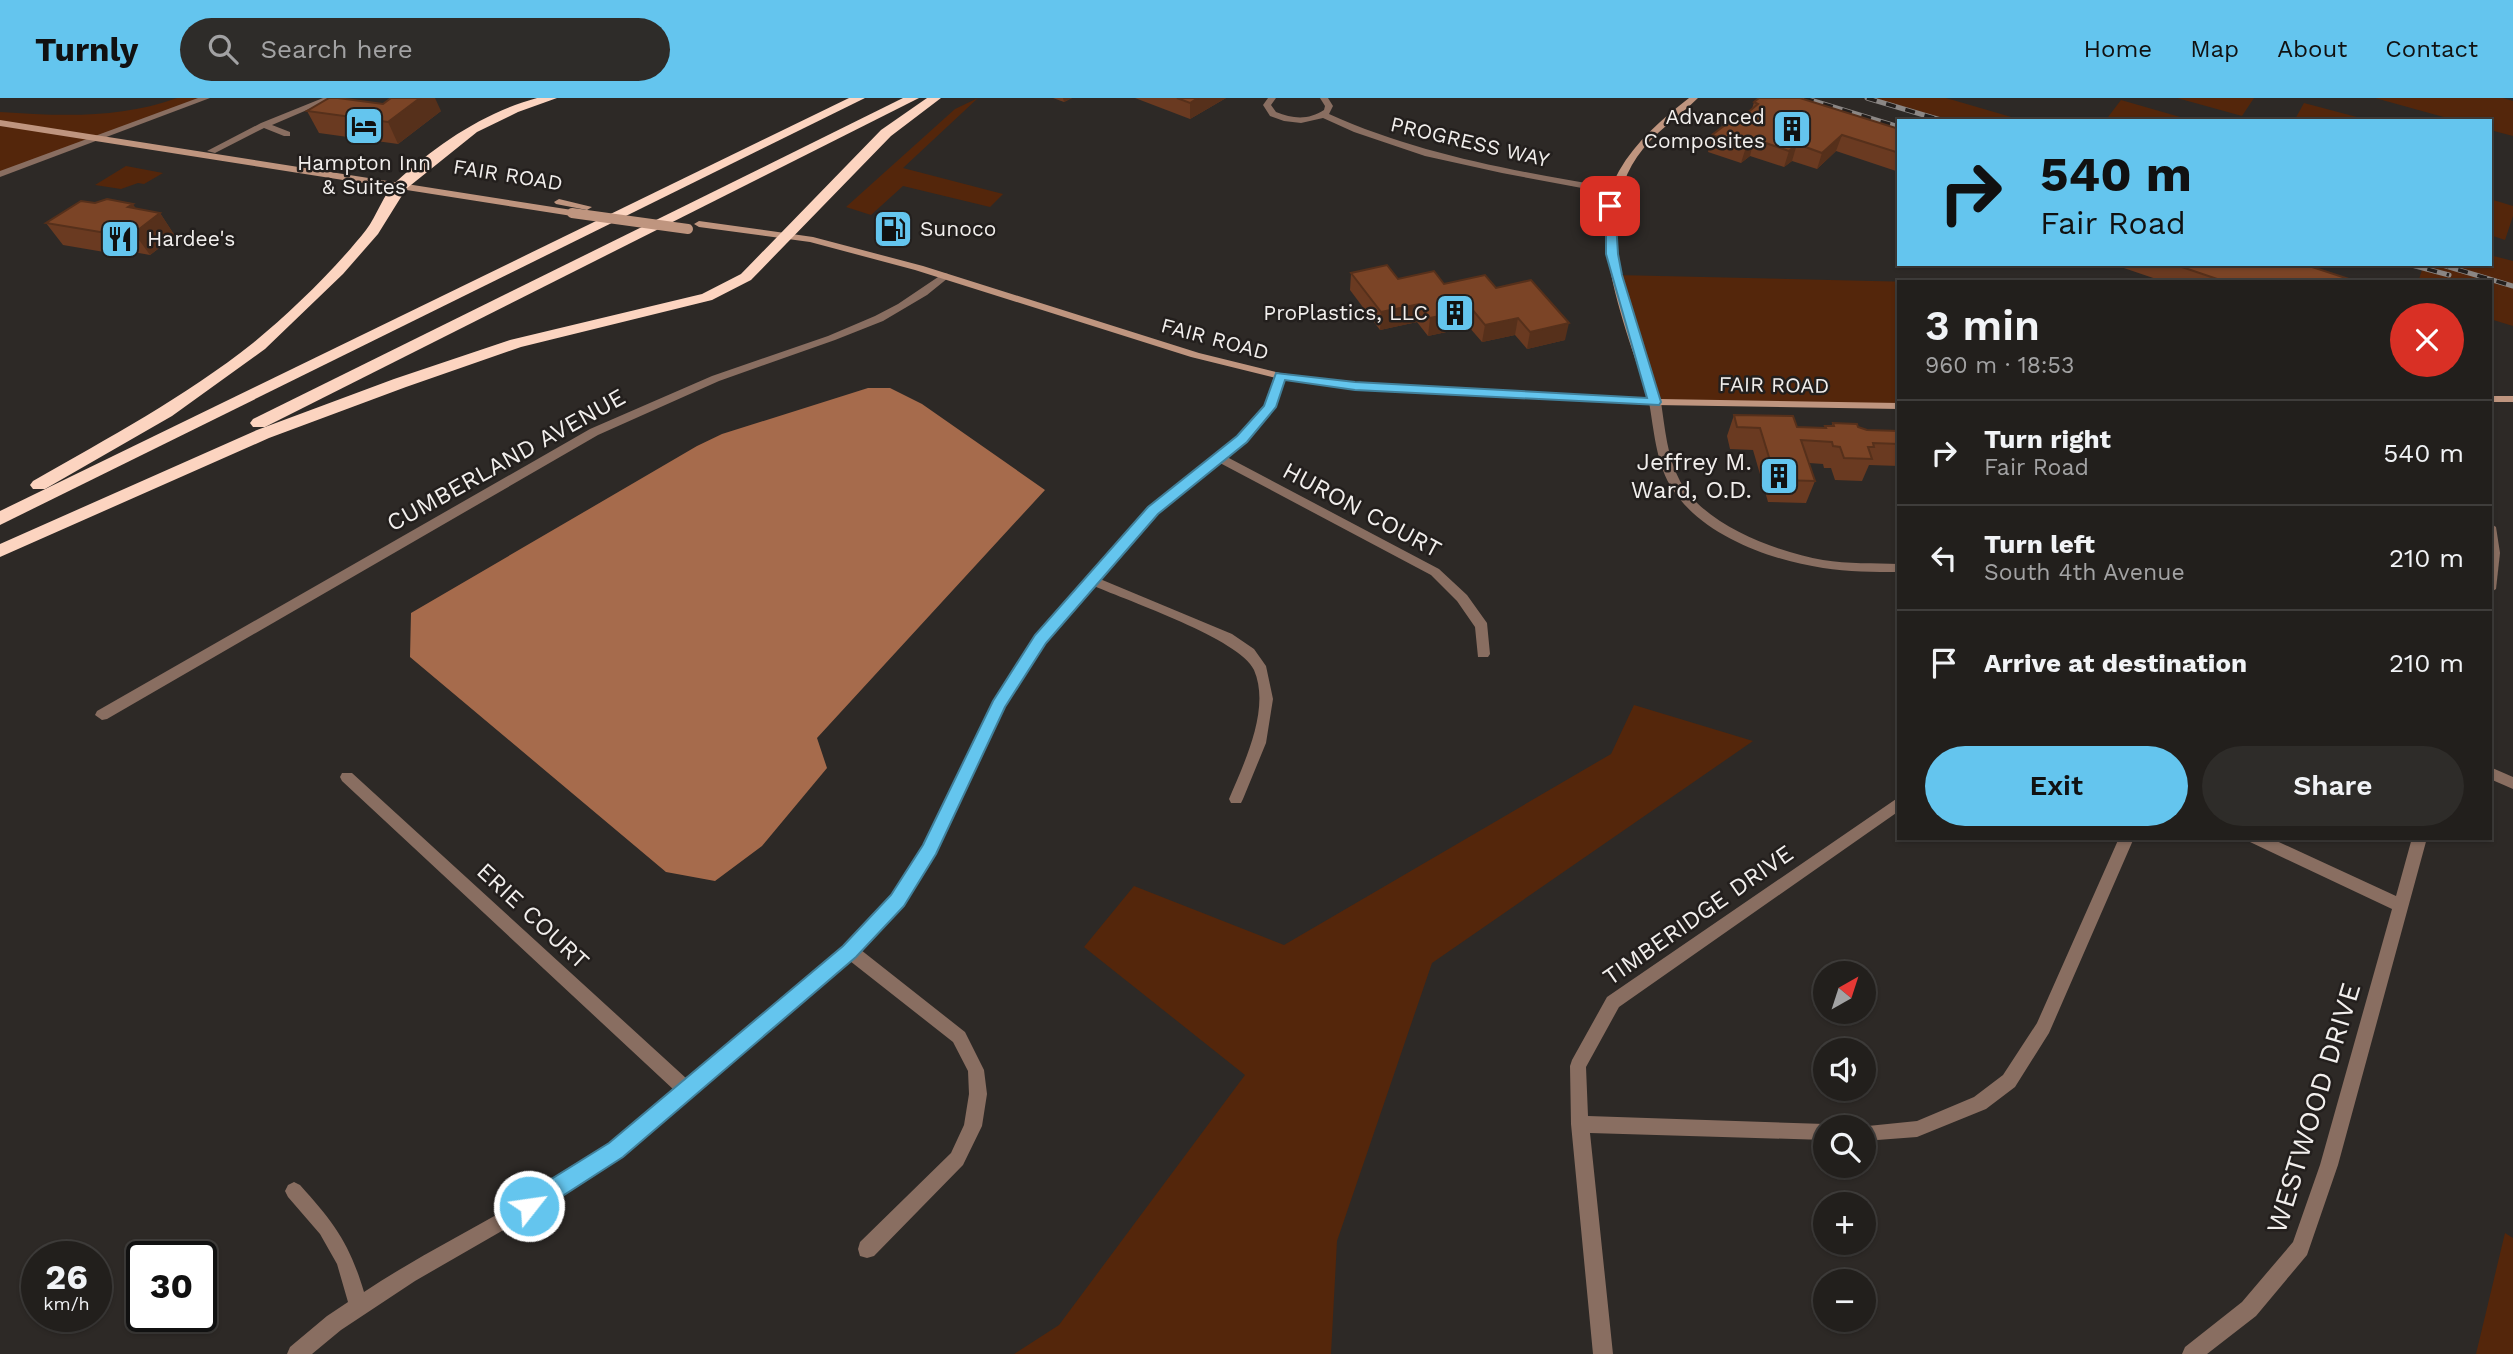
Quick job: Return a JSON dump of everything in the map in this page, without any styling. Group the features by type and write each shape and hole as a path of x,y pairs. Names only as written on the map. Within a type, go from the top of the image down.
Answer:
{"highway":[{"path":"0,508 166,412 259,346 338,271 373,231 404,183 472,129 513,108 551,98"},
{"path":"0,519 859,98"},
{"path":"0,551 913,98"},
{"path":"0,551 263,434 400,383 516,343 707,297 746,277 886,133 935,98"}],"main road":[{"path":"1655,402 1612,254 1610,206 1614,191 1644,139 1694,98"},
{"name":"FAIR ROAD","path":"0,123 404,183 699,223 869,256 944,276 1195,355 1280,376 1355,386 1655,402 1897,406"},
{"name":"FAIR ROAD","path":"97,138 212,151 572,213 782,239"},
{"path":"2492,399 2513,398"}],"street":[{"path":"0,174 206,98"},
{"path":"212,151 264,125 331,98"},
{"path":"1272,98 1267,105 1281,118 1303,120 1323,115 1329,106 1324,98"},
{"name":"PROGRESS WAY","path":"1323,115 1386,142 1479,166 1614,191"},
{"path":"264,125 287,134"},
{"name":"CUMBERLAND AVENUE","path":"102,715 594,432 675,394 827,341 885,317 921,296 944,276"},
{"path":"297,1354 334,1323 408,1274 565,1185 616,1150 850,951 898,901 930,849 998,705 1040,639 1153,511 1242,439 1270,407 1280,376"},
{"path":"1655,402 1666,464 1676,487 1689,503 1706,517 1756,545 1815,563 1897,568"},
{"name":"HURON COURT","path":"1219,458 1435,572 1462,598 1482,626 1483,654"},
{"path":"2492,540 2492,571"},
{"path":"1091,580 1227,637 1249,652 1261,670 1266,699 1259,743 1236,799"},
{"path":"2492,774 2513,783"},
{"name":"ERIE COURT","path":"347,777 687,1090"},
{"name":"TIMBERIDGE DRIVE","path":"1603,1354 1580,1124 1578,1066 1613,1002 1897,804"},
{"path":"1876,1132 1917,1129 1980,1103 2010,1081 2042,1028 2126,840"},
{"path":"2259,840 2400,906"},
{"name":"WESTWOOD DRIVE","path":"2192,1354 2249,1309 2300,1248 2329,1165 2419,840"},
{"path":"850,951 959,1037 976,1070 978,1094 973,1126 957,1158 867,1249"},
{"path":"1580,1124 1813,1132"},
{"path":"294,1191 326,1228 345,1260 359,1306"}],"shaded area":[{"path":"177,98 206,98 0,174 0,112 68,115 112,113"},
{"path":"978,98 903,168 1003,194 990,207 903,186 871,215 846,207 955,109"},
{"path":"1867,98 1946,98 2018,119 1937,119"},
{"path":"2177,98 2254,98 2242,116"},
{"path":"2375,98 2503,98 2513,101 2513,136 2492,131 2492,119 2451,119"},
{"path":"2121,100 2187,119 2107,119"},
{"path":"2304,103 2364,119 2295,119"},
{"path":"126,166 163,173 144,184 138,183 121,189 95,185"},
{"path":"2492,200 2513,206 2513,216 2505,240 2492,236"},
{"path":"2492,256 2513,261 2513,326 2492,320 2492,280 2419,280 2423,266 2492,266"},
{"path":"1616,275 1897,282 1897,406 1655,402"},
{"path":"868,388 890,388 922,404 1045,490 817,738 827,768 762,846 715,881 666,872 410,657 411,613 697,446 722,434"},
{"path":"1634,705 1753,741 1432,963 1337,1241 1331,1354 1014,1354 1059,1325 1245,1075 1084,947 1134,886 1284,945 1611,754"},
{"path":"2505,1233 2513,1238 2513,1354 2476,1354"}],"building":[{"path":"329,98 383,104 391,98 420,98 388,122 307,111"},
{"path":"1177,98 1198,98 1190,103"},
{"path":"1759,98 1800,98 1897,128 1897,152 1842,135 1822,153 1797,144 1789,151 1754,139 1746,147 1712,135 1729,122 1734,124 1758,104 1754,102"},
{"path":"107,199 133,204 128,207 160,213 134,233 107,228 100,232 46,223 81,201 95,203"},
{"path":"1387,265 1398,279 1434,271 1444,284 1485,275 1496,288 1531,280 1569,323 1530,332 1518,318 1485,325 1472,309 1430,318 1419,304 1381,312 1351,273"},
{"path":"2179,266 2309,266 2352,280 2220,280"},
{"path":"1734,415 1793,416 1797,427 1826,428 1825,426 1834,426 1833,423 1857,424 1867,430 1897,431 1897,444 1873,443 1874,447 1868,447 1872,459 1844,458 1840,447 1833,446 1832,442 1801,440 1815,481 1776,480 1760,428 1737,427"}],"railway":[{"path":"1804,98 1897,126"},
{"path":"1867,98 1937,119"},
{"path":"2415,266 2449,275"},
{"path":"2446,266 2513,286"}],"place":[{"name":"Hampton Inn & Suites","path":"364,126"},
{"name":"Advanced Composites","path":"1792,129"},
{"name":"Sunoco","path":"893,229"},
{"name":"Hardee's","path":"120,239"},
{"name":"ProPlastics, LLC","path":"1455,313"},
{"name":"Jeffrey M. Ward, O.D.","path":"1779,476"}],"route":[{"path":"529,1206 616,1150 850,951 898,901 930,849 998,705 1040,639 1153,511 1242,439 1270,407 1280,376 1355,386 1655,402 1616,275 1612,254 1610,206"}]}
